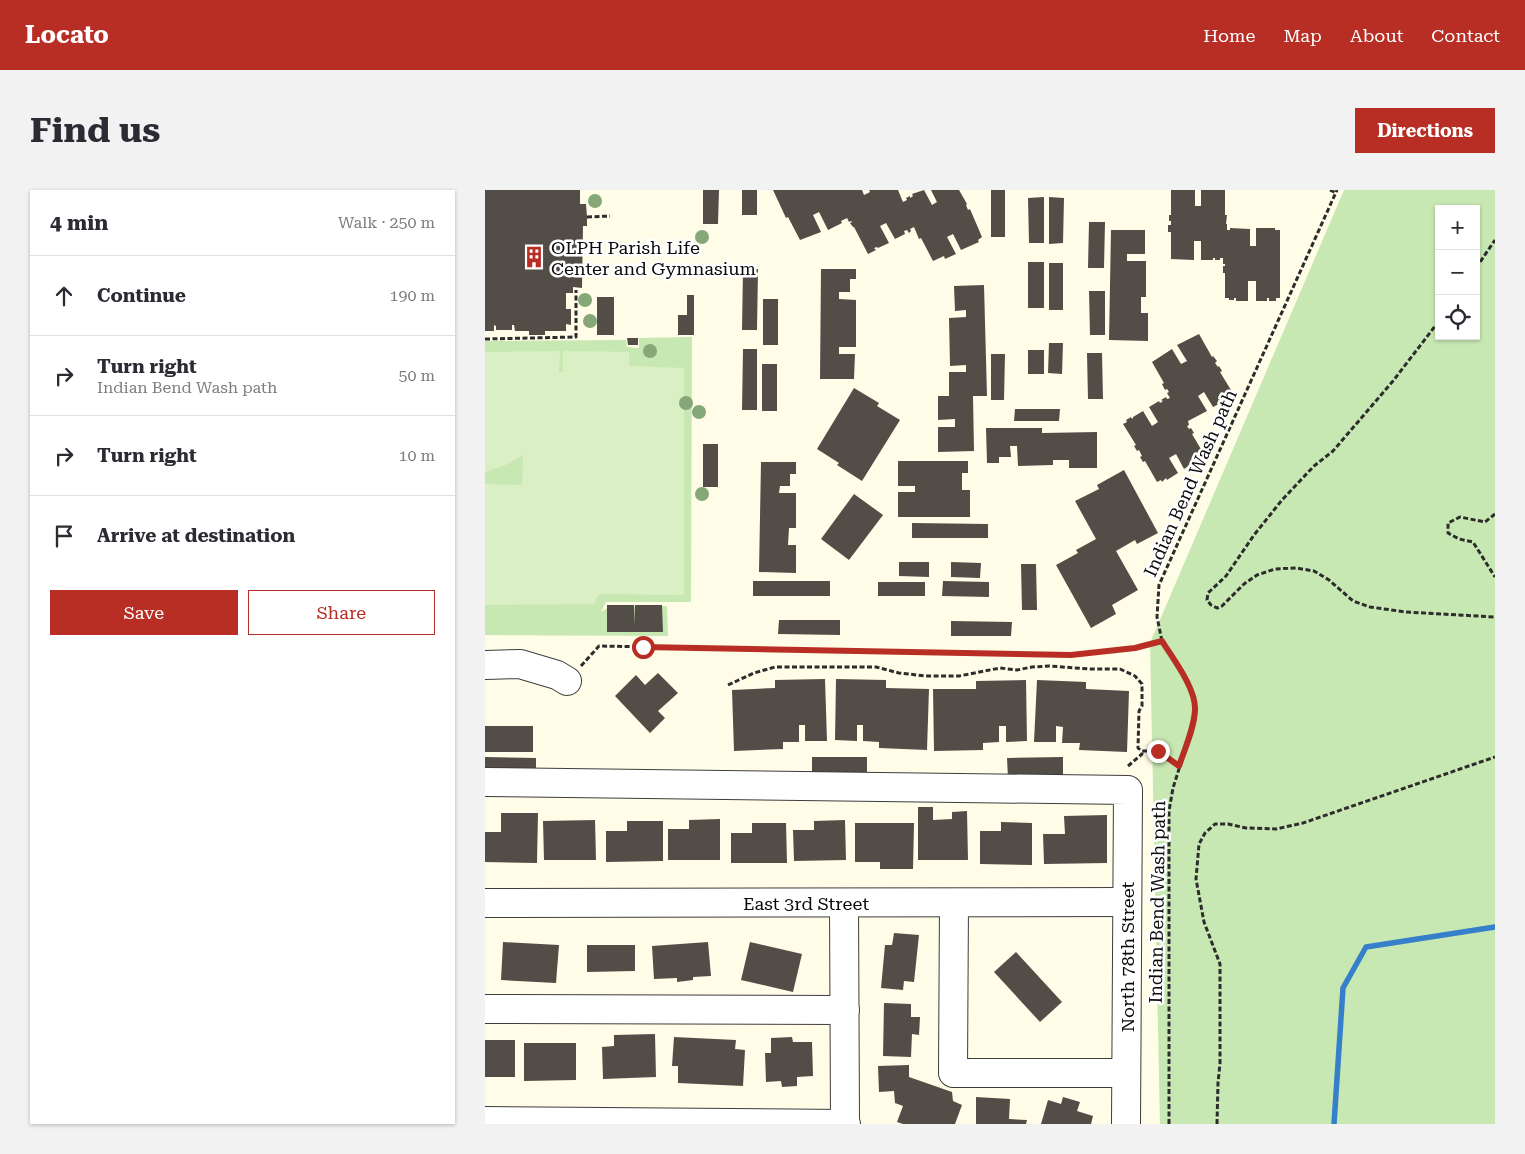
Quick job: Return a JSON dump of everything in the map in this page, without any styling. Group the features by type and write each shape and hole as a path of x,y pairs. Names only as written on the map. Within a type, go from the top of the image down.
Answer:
{"street":[{"path":"485,664 520,664 567,681"},
{"path":"485,782 1128,778"},
{"name":"North 78th Street","path":"1126,1124 1128,778"},
{"name":"East 3rd Street","path":"485,903 1127,902"},
{"path":"485,1121 846,1124 845,903"},
{"path":"953,903 953,1073 1126,1073"},
{"path":"485,1009 845,1010"}],"path":[{"path":"1330,190 1336,191"},
{"name":"Indian Bend Wash path","path":"1169,1124 1169,811 1173,788 1190,734 1195,709 1191,689 1162,641 1157,617 1159,585 1336,191"},
{"path":"587,216 610,216"},
{"path":"1480,262 1495,240"},
{"path":"485,338 576,337 576,290"},
{"path":"1435,326 1393,381 1333,451 1314,466 1282,500 1254,535 1226,576 1208,593 1207,600 1217,608 1222,606 1244,584 1257,575 1275,569 1296,568 1314,572 1329,580 1353,601 1371,607 1406,612 1495,616"},
{"path":"1495,514 1485,522 1460,517 1448,523 1449,533 1459,539 1473,542 1495,577"},
{"path":"567,681 599,646 1071,655 1135,648 1162,641"},
{"path":"728,685 754,673 775,667 876,667 899,673 926,676 959,676 1000,668 1017,670 1049,666 1120,669 1135,676 1142,684 1138,748 1158,751 1179,766"},
{"path":"1128,778 1142,754 1142,750"},
{"path":"1217,1124 1218,1083 1221,1063 1220,964 1204,922 1197,878 1199,844 1205,833 1215,824 1276,829 1303,823 1495,758"}],"green space":[{"path":"1344,190 1495,190 1495,1124 1160,1124 1150,643"},
{"path":"692,337 691,602 606,602 601,612 609,607 667,606 668,636 485,635 485,341 626,340 627,347 639,348 639,338"},
{"path":"560,351 559,372 563,372 563,351 629,352 629,366 684,368 684,595 599,594 594,604 485,605 485,484 522,485 523,455 508,464 485,472 485,352"}],"building":[{"name":"OLPH Parish Life Center and Gymnasium","path":"485,190 580,190 580,204 586,204 587,217 587,226 583,226 582,288 573,287 573,293 566,293 566,309 571,309 571,325 566,324 566,331 545,331 545,335 529,335 529,331 515,331 514,325 512,325 512,330 496,330 494,325 494,331 485,331"},
{"path":"703,190 719,190 718,224 703,224"},
{"path":"742,190 757,190 757,215 742,215"},
{"path":"773,190 862,190 864,195 870,192 869,190 898,190 903,202 907,200 906,198 913,196 912,194 924,190 932,205 937,202 931,190 959,190 967,204 968,210 970,209 982,237 978,240 979,242 961,250 953,234 947,237 956,254 945,259 944,256 933,261 914,227 910,229 909,233 907,230 904,231 905,234 895,239 886,223 880,226 889,243 874,248 876,250 868,254 850,223 851,221 849,222 847,218 841,221 842,223 828,230 819,212 813,215 821,232 800,240 788,217 786,218"},
{"path":"991,190 1005,190 1005,237 991,237"},
{"path":"1171,190 1195,190 1195,206 1201,206 1201,190 1225,190 1227,230 1230,230 1230,228 1250,229 1250,246 1256,246 1256,228 1275,228 1275,230 1280,230 1280,298 1276,298 1276,301 1269,301 1269,298 1267,298 1267,301 1256,301 1256,281 1248,281 1248,301 1236,301 1236,298 1229,300 1229,298 1225,298 1225,273 1223,273 1223,266 1225,264 1223,264 1223,258 1220,258 1220,260 1213,258 1213,260 1201,260 1201,241 1194,241 1194,260 1171,259 1171,232 1168,232 1168,225 1171,225 1169,215 1171,215"},
{"path":"1044,197 1044,243 1029,243 1028,198"},
{"path":"1049,197 1064,198 1063,243 1049,244"},
{"path":"1089,222 1105,222 1104,268 1088,268"},
{"path":"1111,230 1145,230 1145,254 1127,254 1127,261 1146,261 1146,297 1141,297 1141,313 1148,313 1148,341 1109,340"},
{"path":"1028,262 1044,262 1044,308 1028,308"},
{"path":"1049,263 1063,263 1063,310 1049,310"},
{"path":"743,269 758,269 757,330 742,330"},
{"path":"821,269 856,269 856,279 850,279 850,292 839,292 839,299 856,300 856,347 839,347 839,354 855,354 854,379 820,379"},
{"path":"984,285 987,396 973,396 974,451 938,452 938,427 955,427 955,419 938,420 938,396 949,396 949,372 966,372 966,365 950,366 949,318 966,317 966,310 955,311 954,286"},
{"path":"1089,291 1105,291 1105,335 1090,335"},
{"path":"687,295 694,295 694,335 678,335 678,315 687,315"},
{"path":"597,297 614,297 614,335 597,335"},
{"path":"763,299 778,299 778,345 763,345"},
{"path":"1199,334 1212,357 1217,361 1215,363 1222,371 1220,372 1234,395 1225,400 1224,398 1221,400 1223,402 1213,407 1204,392 1198,396 1207,411 1188,421 1189,425 1187,426 1194,433 1192,434 1205,456 1200,459 1201,461 1197,463 1196,461 1184,469 1176,454 1169,458 1178,473 1167,480 1166,478 1162,482 1161,480 1157,482 1145,461 1143,462 1140,457 1142,456 1139,450 1137,451 1134,446 1136,445 1123,424 1127,422 1126,420 1131,417 1132,419 1143,411 1152,426 1158,422 1149,407 1159,401 1160,403 1166,397 1167,399 1170,398 1167,393 1169,392 1167,389 1165,390 1162,384 1164,383 1152,362 1172,349 1181,364 1187,361 1177,345"},
{"path":"627,338 638,338 638,345 628,345"},
{"path":"1049,343 1063,343 1062,374 1048,373"},
{"path":"743,349 757,349 757,410 742,410"},
{"path":"1028,350 1044,350 1044,374 1028,374"},
{"path":"1087,353 1102,353 1103,399 1088,399"},
{"path":"991,354 1005,354 1004,400 991,400"},
{"path":"762,364 777,364 777,411 762,411"},
{"path":"854,388 879,403 877,406 900,420 862,481 817,449"},
{"path":"1015,409 1060,409 1059,421 1014,421"},
{"path":"986,428 1042,428 1042,433 1097,432 1097,468 1069,468 1069,460 1053,460 1053,465 1018,466 1017,446 1010,446 1011,457 999,457 999,463 987,463"},
{"path":"703,444 718,444 718,487 703,487"},
{"path":"898,461 968,461 968,473 962,473 962,490 970,490 970,517 898,517 898,492 915,492 915,486 898,486"},
{"path":"761,462 796,462 796,474 790,474 790,486 780,486 779,493 796,493 796,528 789,528 788,545 796,545 796,573 759,572"},
{"path":"1124,470 1158,533 1137,544 1135,540 1116,551 1138,590 1112,605 1116,614 1091,628 1056,565 1078,553 1076,550 1096,539 1075,501 1099,489 1097,485"},
{"path":"854,494 883,515 849,560 821,539"},
{"path":"912,523 988,524 988,538 912,538"},
{"path":"899,562 929,562 929,577 899,576"},
{"path":"951,562 981,563 980,578 951,577"},
{"path":"1021,564 1036,564 1037,610 1022,610"},
{"path":"753,581 830,581 830,596 753,596"},
{"path":"943,581 989,582 989,597 942,596"},
{"path":"878,582 925,582 925,596 878,596"},
{"path":"607,605 634,605 635,625 635,605 662,605 663,632 607,632"},
{"path":"779,620 840,620 840,635 778,634"},
{"path":"951,621 1012,622 1011,636 951,636"},
{"path":"658,673 678,693 658,711 665,718 650,733 615,696 636,675 645,685"},
{"path":"825,679 827,741 805,741 805,725 799,725 799,742 783,742 783,749 734,751 732,690 775,688 775,680"},
{"path":"836,679 886,680 886,688 929,689 927,750 879,748 879,742 863,741 863,725 857,725 857,741 835,740"},
{"path":"1026,680 1027,741 1006,742 1006,726 999,726 999,742 983,743 983,750 934,751 933,689 976,689 976,681"},
{"path":"1037,680 1086,682 1086,689 1129,691 1127,752 1079,750 1080,743 1062,743 1063,727 1056,726 1056,742 1034,742"},
{"path":"485,726 533,726 533,752 485,752"},
{"path":"485,757 536,758 536,775 485,774"},
{"path":"812,757 867,757 867,778 812,778"},
{"path":"1063,757 1063,778 1008,779 1007,758"},
{"path":"918,807 933,807 933,820 952,819 952,812 967,811 968,860 918,860"},
{"path":"501,813 538,813 537,863 485,862 485,832 501,832"},
{"path":"1107,815 1107,863 1044,864 1043,834 1065,834 1064,816"},
{"path":"720,819 720,860 668,860 668,829 689,829 689,820"},
{"path":"595,820 596,860 544,860 543,821"},
{"path":"845,820 846,860 794,861 793,830 814,830 814,821"},
{"path":"627,821 663,821 663,861 606,862 606,831 627,831"},
{"path":"1001,822 1032,823 1032,865 980,864 980,831 1001,831"},
{"path":"752,823 786,823 787,863 731,863 731,833 752,833"},
{"path":"855,823 914,823 913,869 880,869 880,862 855,862"},
{"path":"894,933 919,935 914,982 904,981 903,990 881,988 885,945 892,945"},
{"path":"503,942 559,945 556,983 501,980"},
{"path":"708,942 711,976 693,977 693,980 677,982 677,978 654,979 652,946"},
{"path":"750,942 802,954 793,992 741,980"},
{"path":"587,945 635,945 635,971 587,972"},
{"path":"1016,952 1062,1002 1040,1022 994,972"},
{"path":"884,1003 911,1004 911,1017 920,1017 919,1035 912,1034 911,1057 883,1056"},
{"path":"655,1034 656,1077 603,1079 602,1047 614,1046 614,1035"},
{"path":"674,1037 736,1040 735,1049 745,1050 743,1086 678,1083 678,1066 672,1066"},
{"path":"792,1037 793,1042 812,1042 813,1076 797,1077 797,1086 782,1087 781,1081 766,1082 765,1053 771,1053 771,1038"},
{"path":"485,1040 515,1040 515,1077 485,1077"},
{"path":"524,1043 576,1043 576,1080 524,1081"},
{"path":"909,1065 909,1077 952,1092 953,1101 962,1105 955,1124 903,1124 897,1122 903,1106 895,1103 894,1091 879,1092 878,1066"},
{"path":"976,1097 1010,1099 1009,1119 1027,1120 1026,1124 976,1124"},
{"path":"1063,1097 1080,1102 1077,1111 1093,1116 1091,1124 1041,1124 1048,1100 1061,1104"}],"waterway":[{"path":"1334,1124 1343,988 1366,947 1495,927"}],"place":[{"name":"OLPH Parish Life Center and Gymnasium","path":"534,257"}],"route":[{"path":"643,647 1071,655 1135,648 1162,641 1191,689 1195,709 1190,734 1179,766 1158,751"}]}
